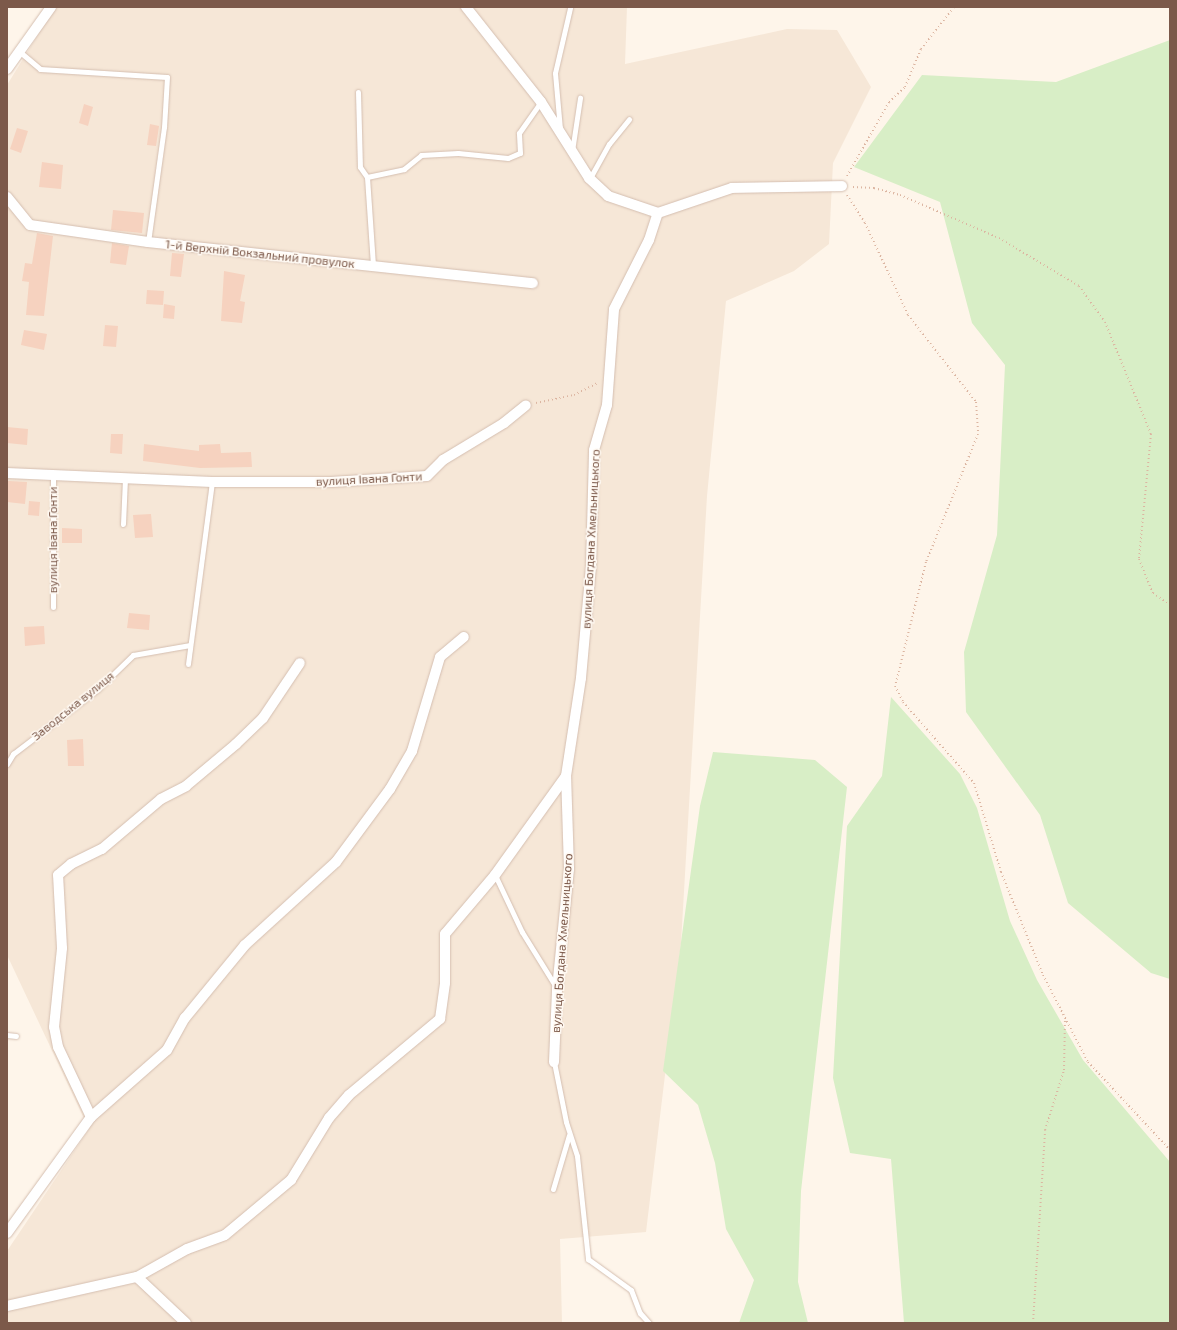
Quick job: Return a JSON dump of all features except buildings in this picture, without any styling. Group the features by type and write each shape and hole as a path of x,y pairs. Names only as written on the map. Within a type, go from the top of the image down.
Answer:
{"street":[{"path":"7,69 51,7"},
{"path":"466,7 541,102 589,178 608,196 658,213 732,188 842,186"},
{"name":"1-й Верхній Вокзальний провулок","path":"7,197 30,225 148,242 533,283"},
{"name":"вулиця Богдана Хмельницького","path":"554,1062 557,988 569,868 566,776 581,678 591,567 594,450 607,405 614,310 649,240 658,213"},
{"name":"вулиця Івана Гонти","path":"7,473 53,473 212,482 331,482 427,476 443,460 526,405"},
{"path":"7,1234 91,1118 167,1050 185,1018 245,945 336,862 390,789 412,751 440,657 464,637"},
{"path":"91,1118 58,1047 54,1027 62,948 58,875 71,864 102,849 161,798 186,786 236,744 263,718 300,663"},
{"name":"вулиця Богдана Хмельницького","path":"7,1306 137,1277 187,1249 225,1235 291,1180 330,1118 349,1095 440,1019 445,983 445,934 495,875 566,776"},
{"path":"137,1277 186,1323"}],"lane":[{"path":"560,134 555,73 570,8"},
{"name":"1-й Верхній Вокзальний провулок","path":"20,52 40,69 167,77 164,127 148,242"},
{"name":"1-й Верхній Вокзальний провулок","path":"358,92 360,167 366,177 373,266"},
{"path":"572,153 580,98"},
{"path":"366,177 404,169 421,155 514,155 520,153 519,133 541,102"},
{"path":"589,178 609,144 629,119"},
{"name":"вулиця Івана Гонти","path":"53,473 53,607"},
{"path":"123,524 125,477"},
{"path":"188,664 212,482"},
{"name":"Заводська вулиця","path":"7,764 13,754 98,689 134,655 190,645"},
{"path":"495,875 522,932 557,988"},
{"path":"7,1035 16,1036"},
{"path":"554,1062 570,1134 577,1156 588,1259 631,1290 640,1313 649,1323"},
{"path":"553,1189 570,1134"}],"path":[{"path":"842,186 889,102 905,87 921,49 954,7"},
{"path":"842,186 874,188 900,195 999,238 1079,286 1105,322 1152,434 1139,558 1152,593 1170,605"},
{"path":"842,186 865,222 908,315 976,402 978,434 926,562 895,686 903,702 974,783 1001,872 1043,975 1088,1062 1170,1150"},
{"path":"526,405 574,395 610,374"},
{"path":"1033,1323 1045,1130 1064,1070 1065,1017"}],"shaded area":[{"path":"55,7 627,7 625,64 787,29 837,30 871,87 833,163 829,244 794,271 726,301 707,496 681,943 646,1232 560,1239 562,1323 7,1323 7,1251 89,1129 7,955 7,85"}],"green space":[{"path":"1170,40 1170,979 1151,973 1068,903 1040,815 966,712 964,652 997,535 1005,365 972,323 940,202 854,167 922,75 1056,82"},
{"path":"891,697 960,774 977,808 1010,921 1037,980 1083,1060 1170,1162 1170,1323 904,1323 891,1159 850,1153 833,1078 847,826 882,776"},
{"path":"713,752 815,760 847,787 801,1191 798,1282 808,1323 739,1323 754,1280 726,1229 715,1163 698,1105 663,1071 700,806"}]}
